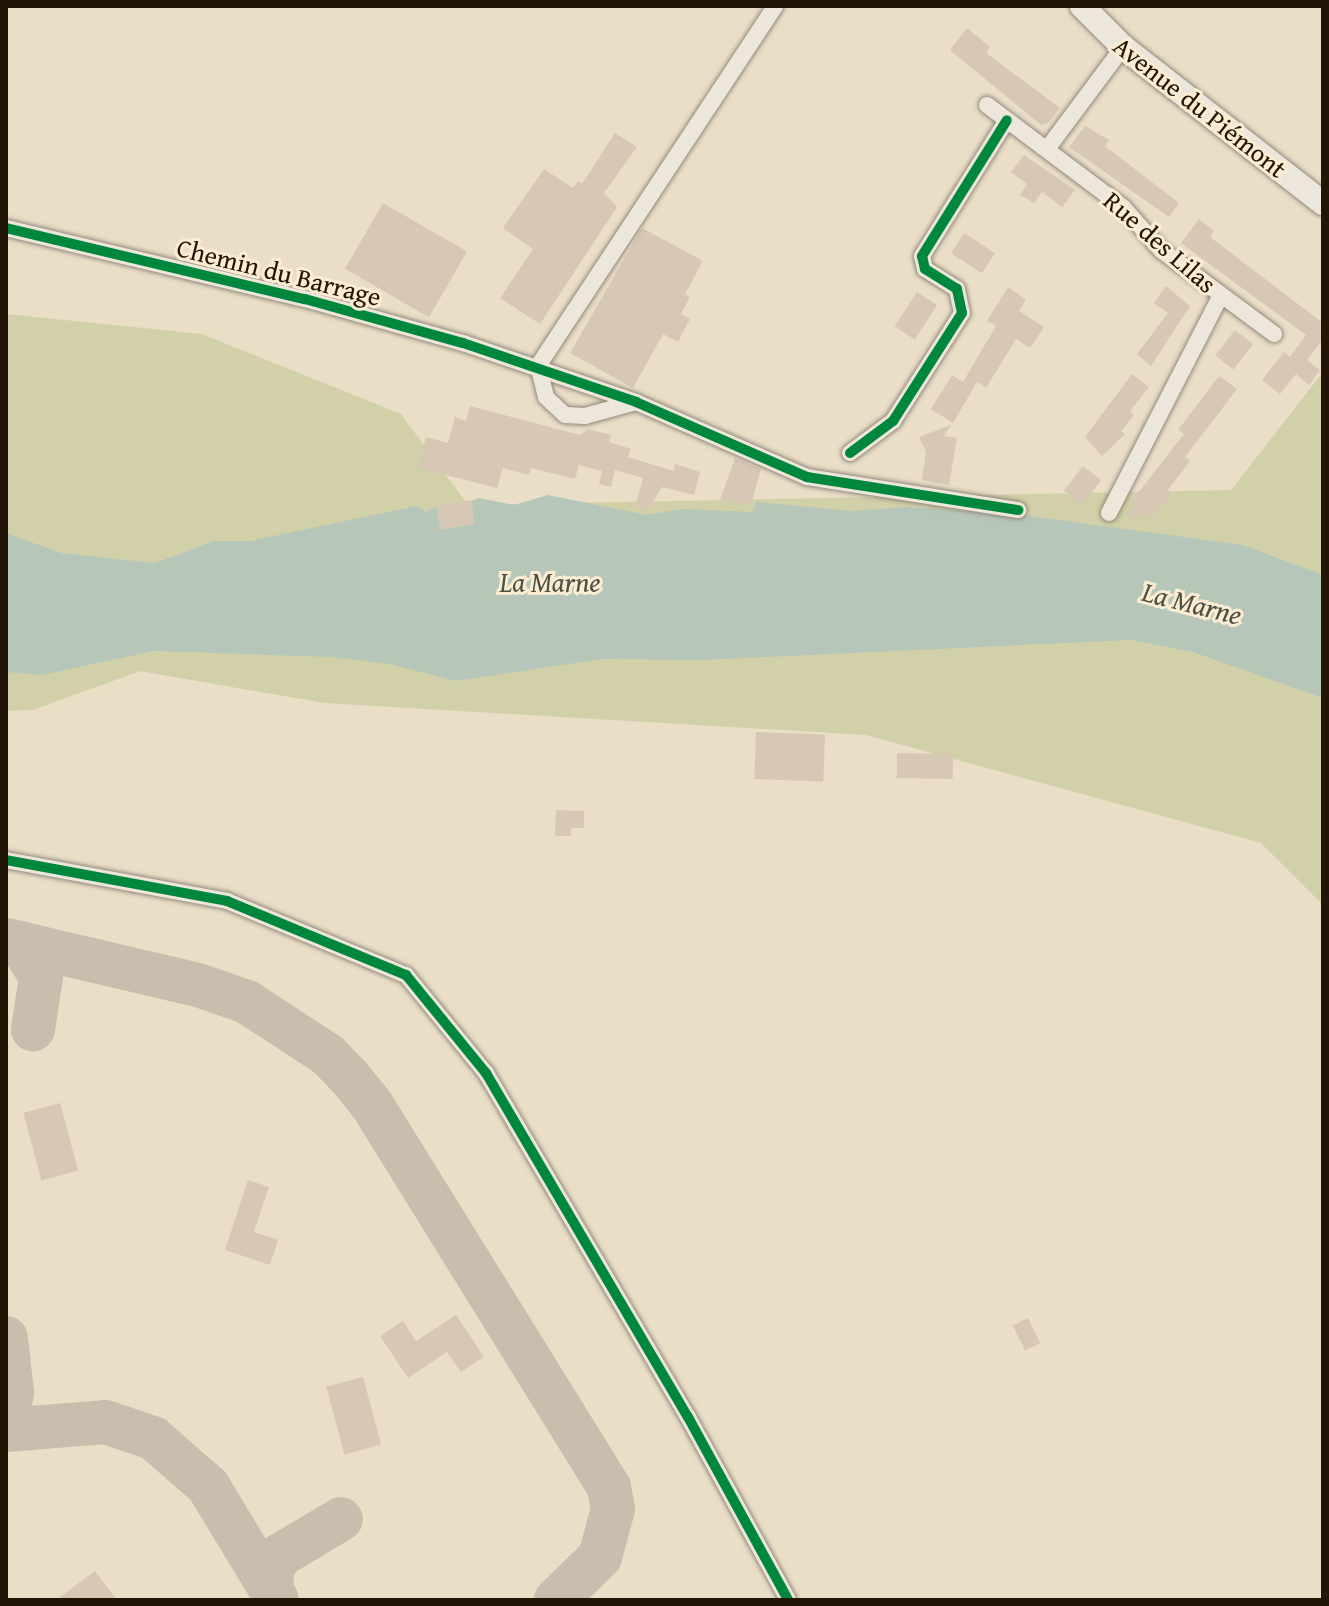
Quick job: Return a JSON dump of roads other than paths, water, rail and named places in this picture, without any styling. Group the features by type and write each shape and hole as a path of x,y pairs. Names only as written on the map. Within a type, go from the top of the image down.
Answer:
{"main road":[{"name":"Avenue du Piémont","path":"1082,6 1123,47 1323,203"}],"street":[{"path":"636,402 585,416 565,415 546,397 538,366 775,6"},
{"path":"1047,149 1123,47"},
{"name":"Rue des Lilas","path":"987,105 1123,207 1161,250 1274,334"},
{"path":"850,453 893,421 962,313 957,289 925,269 922,256 1007,120"},
{"name":"Chemin du Barrage","path":"6,228 305,299 538,366 636,402 735,444 775,467 807,477 1018,510"},
{"path":"1109,513 1221,295"},
{"path":"6,860 227,901 406,975 486,1073 688,1417 788,1600"}],"water":[{"name":"La Marne","path":"548,495 646,515 683,509 752,512 756,502 852,511 905,507 1014,514 1243,545 1323,575 1323,698 1193,652 1131,640 702,660 602,659 456,681 390,664 330,657 154,651 41,675 6,672 6,533 61,553 155,563 214,541 250,541 416,506 426,512 437,506 442,530 475,524 471,501 479,498 514,505"}]}
